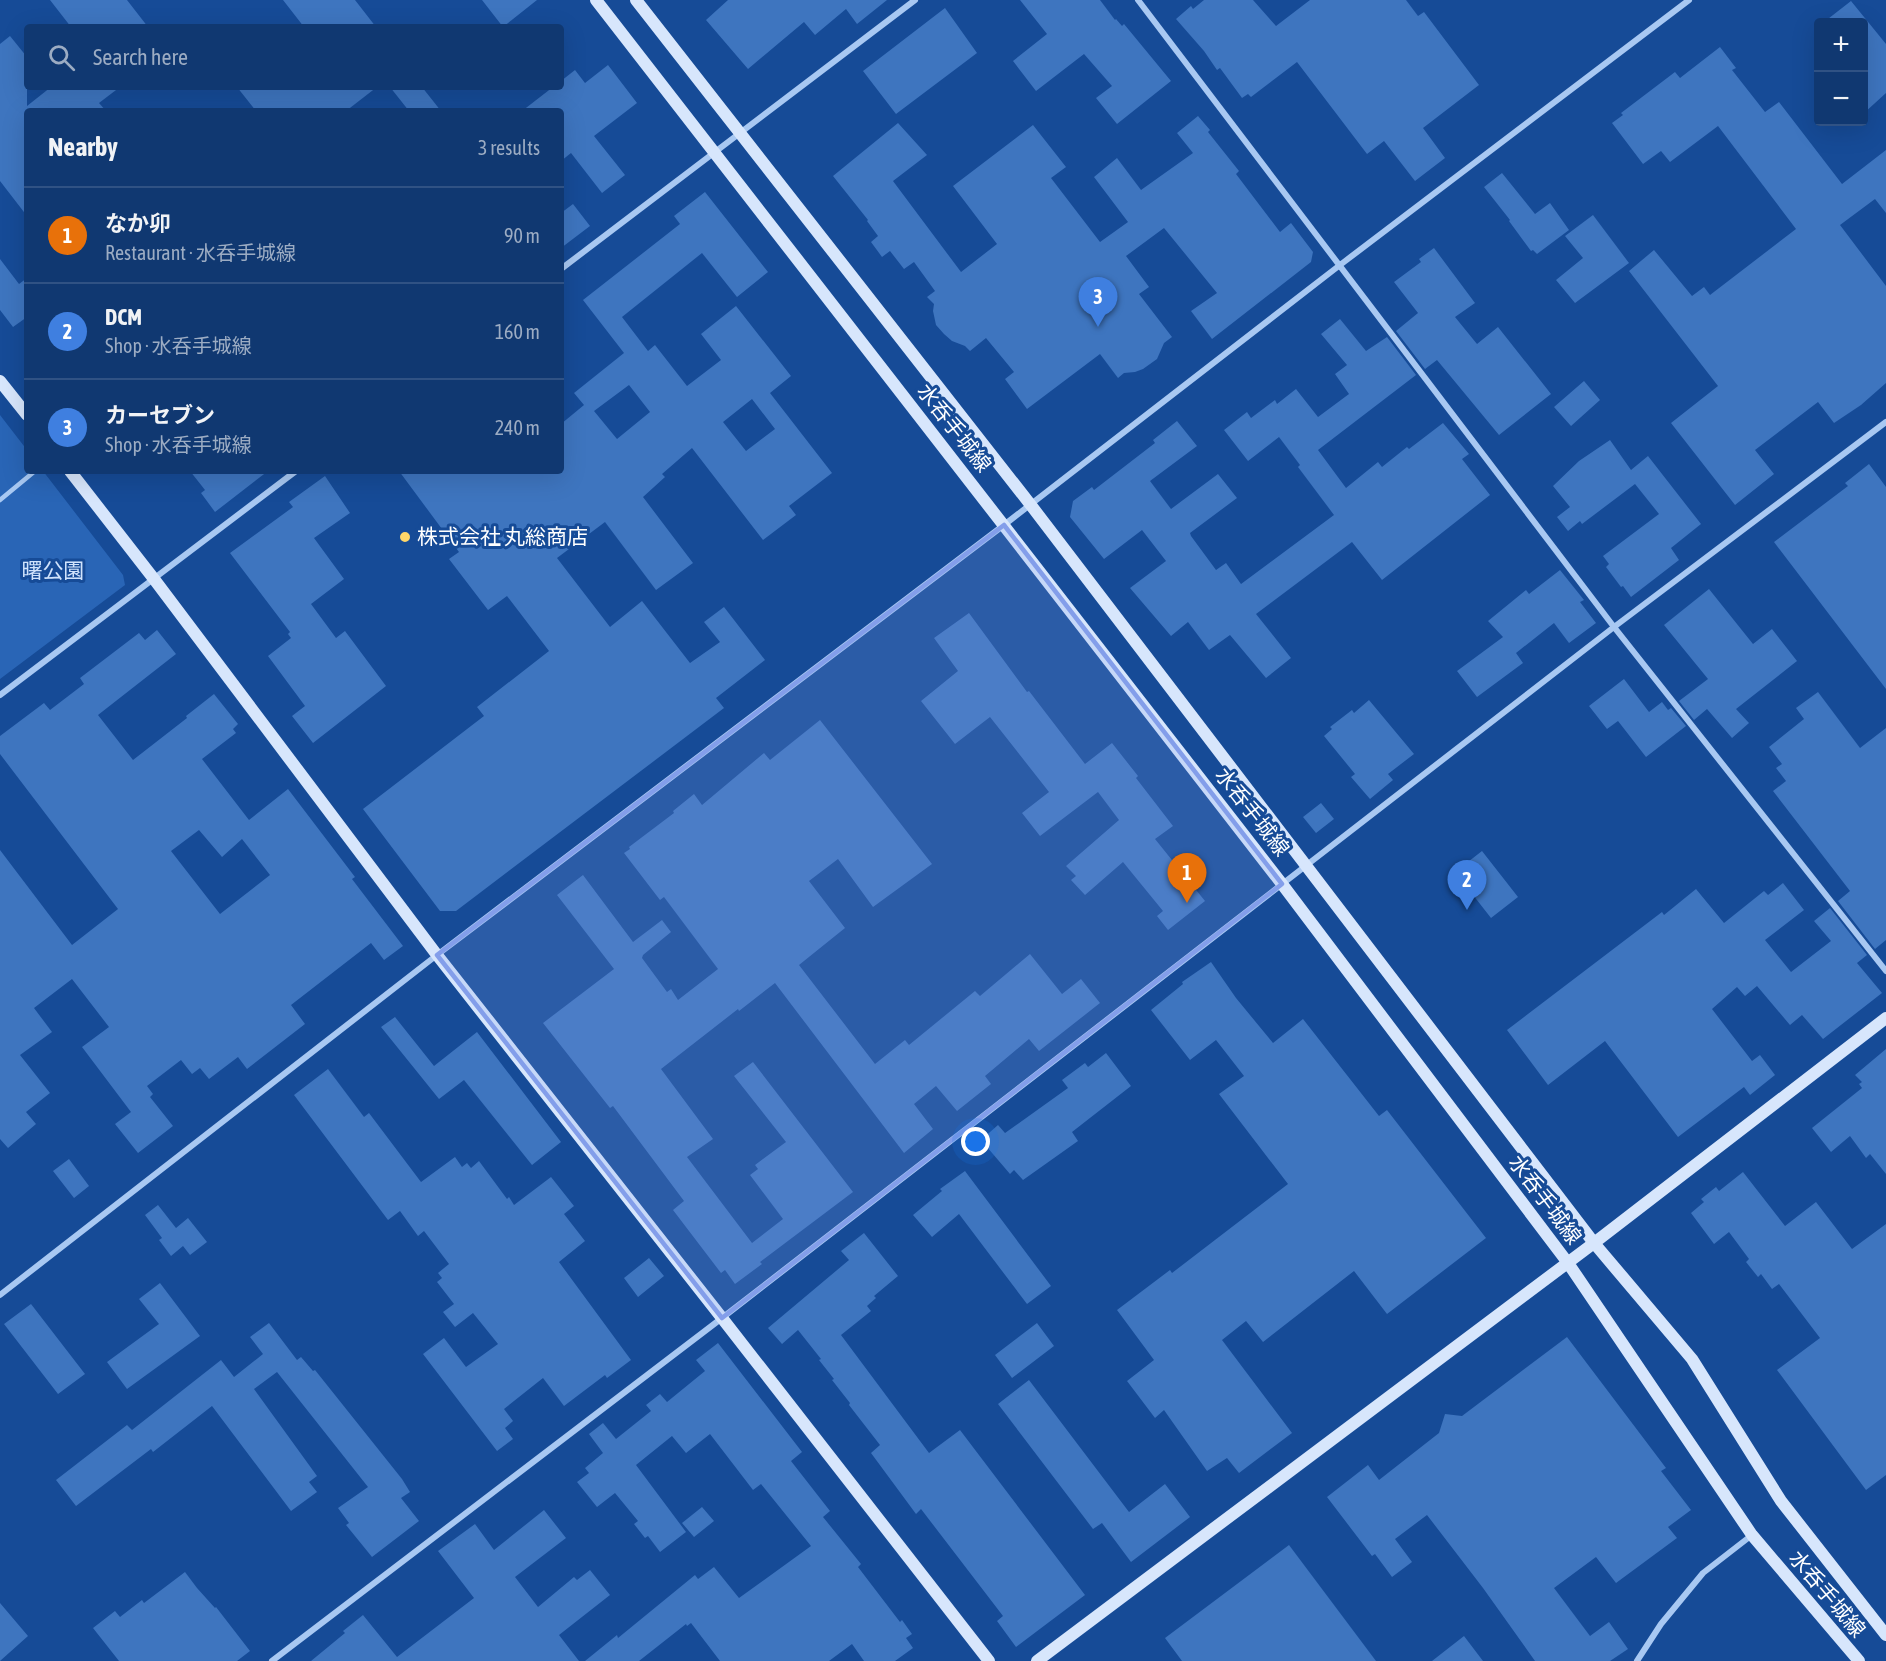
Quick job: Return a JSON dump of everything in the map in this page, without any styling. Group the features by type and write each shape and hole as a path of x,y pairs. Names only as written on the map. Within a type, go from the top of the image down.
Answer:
{"main road":[{"name":"水呑手城線","path":"596,0 1282,884 1568,1263 1752,1535 1859,1661"},
{"name":"水呑手城線","path":"636,0 1030,504 1594,1244 1692,1359 1781,1501 1886,1635"},
{"path":"0,381 24,411"},
{"path":"72,474 437,955 989,1661"},
{"path":"1037,1661 1594,1244 1886,1018"}],"street":[{"path":"564,267 915,0"},
{"path":"1138,0 1614,627 1886,971"},
{"path":"0,1295 437,955 1004,525 1340,265 1689,0"},
{"path":"272,1661 723,1318 1614,627 1886,422"},
{"path":"0,695 292,474"},
{"path":"1637,1661 1661,1624 1703,1573 1752,1535"}],"lane":[{"path":"0,500 31,474"}],"highlighted area":[{"path":"1004,525 1282,884 722,1318 437,955"}],"green space":[{"name":"曙公園","path":"0,415 24,446 24,474 45,474 123,575 125,585 0,679"}],"building":[{"path":"50,0 127,0 146,24 69,24"},
{"path":"283,0 355,0 374,24 302,24"},
{"path":"482,0 537,0 507,24 501,24"},
{"path":"728,0 887,0 857,24 846,9 815,35 804,22 748,69 706,20"},
{"path":"1020,0 1100,0 1115,20 1122,26 1124,24 1171,81 1117,124 1096,98 1112,86 1084,54 1036,91 1013,61 1047,34"},
{"path":"1204,0 1253,0 1276,26 1310,0 1406,0 1418,16 1424,12 1479,85 1423,128 1445,158 1415,181 1384,141 1367,154 1297,62 1251,97 1248,94 1242,98 1220,68 1217,70 1176,19 1191,6 1193,9"},
{"path":"1851,1 1865,18 1829,18"},
{"path":"945,8 977,53 896,114 863,71"},
{"path":"1868,22 1886,44 1886,93 1868,109"},
{"path":"10,36 24,53 24,90 27,90 27,106 47,90 116,90 99,103 103,108 24,108 24,212 0,181 0,44"},
{"path":"1720,47 1736,68 1732,70 1765,112 1779,102 1842,184 1886,150 1886,213 1875,199 1840,225 1886,286 1886,383 1861,405 1834,423 1818,402 1755,450 1774,474 1735,505 1671,423 1718,386 1629,271 1654,250 1692,296 1704,287 1710,295 1796,229 1718,126 1670,162 1661,151 1643,164 1612,123 1623,115 1621,113 1675,72 1680,78"},
{"path":"608,65 637,103 594,136 625,175 602,193 571,153 564,159 564,108 526,108 549,90 564,90 564,79 575,70 585,83"},
{"path":"239,90 373,90 350,108 254,108"},
{"path":"392,90 424,90 439,108 407,108"},
{"path":"1198,116 1239,171 1236,174 1280,232 1291,223 1313,252 1311,262 1212,339 1191,311 1217,293 1164,228 1126,256 1149,287 1139,294 1172,337 1164,343 1157,359 1143,369 1124,373 1118,378 1100,354 1027,409 1005,379 1014,372 986,338 970,351 965,346 952,341 936,325 934,304 927,297 935,291 914,262 904,269 890,251 882,257 871,242 878,236 833,176 898,123 927,155 893,181 961,272 997,244 953,186 1033,125 1066,167 1051,178 1100,242 1128,222 1094,177 1117,158 1141,190 1193,153 1177,133"},
{"path":"1502,173 1535,214 1550,203 1569,230 1537,254 1531,251 1484,187"},
{"path":"705,192 768,272 737,297 702,253 622,317 648,351 655,345 687,386 721,360 701,334 736,306 791,376 770,393 832,473 789,506 796,515 763,540 692,448 662,474 665,477 643,497 693,563 656,590 605,522 557,558 610,627 642,601 690,663 720,642 704,622 724,607 765,660 716,698 724,708 456,911 440,911 363,809 484,716 477,707 549,651 507,596 488,610 449,559 459,552 401,474 564,474 564,422 584,405 574,393 624,353 583,300 680,224 674,216","holes":["629,385 650,412 617,439 594,411","752,399 775,429 746,451 723,422"]},
{"path":"573,204 590,226 564,246 564,211"},
{"path":"1593,215 1629,263 1575,303 1556,280 1583,258 1565,236"},
{"path":"1434,248 1475,303 1455,317 1477,344 1498,327 1551,394 1499,435 1437,360 1425,369 1396,331 1418,313 1394,282 1421,262 1419,259"},
{"path":"0,259 19,284 24,280 24,319 13,327 0,310"},
{"path":"1340,319 1366,351 1387,337 1416,375 1318,450 1346,488 1378,462 1382,467 1443,423 1469,454 1462,459 1490,495 1382,580 1352,542 1256,614 1291,658 1266,678 1230,635 1209,650 1188,622 1171,636 1130,588 1166,561 1142,530 1104,559 1070,517 1073,501 1092,487 1094,490 1155,443 1153,440 1177,421 1197,446 1150,481 1171,509 1218,474 1237,498 1190,533 1216,570 1226,563 1241,584 1334,515 1279,437 1248,461 1224,430 1247,412 1251,418 1275,400 1277,404 1296,389 1318,417 1349,394 1335,374 1347,365 1321,334"},
{"path":"1584,381 1600,400 1571,426 1554,407"},
{"path":"1610,440 1631,470 1648,456 1701,524 1671,548 1679,560 1631,597 1606,567 1609,564 1603,556 1659,514 1635,484 1582,524 1580,521 1568,531 1557,517 1570,507 1553,486 1579,461"},
{"path":"1869,464 1886,487 1886,689 1774,542 1848,486 1845,483"},
{"path":"192,474 264,474 215,512 201,493 205,490"},
{"path":"325,476 350,513 314,538 344,579 311,604 336,638 345,631 386,686 313,743 292,716 305,706 268,656 291,638 288,634 290,632 230,553 293,507 289,502"},
{"path":"1560,570 1584,600 1580,602 1596,623 1569,643 1554,623 1516,653 1523,663 1477,697 1457,671 1503,637 1488,621 1526,590 1529,594"},
{"path":"1709,589 1753,644 1772,629 1797,661 1736,709 1749,723 1732,738 1707,709 1694,720 1679,701 1708,679 1664,625"},
{"path":"969,613 1027,692 1029,691 1085,764 1112,743 1173,826 1155,839 1205,901 1168,930 1157,916 1163,911 1123,862 1085,895 1071,880 1076,876 1066,866 1119,820 1098,792 1040,836 1022,813 1049,792 990,717 955,744 921,701 958,671 934,638"},
{"path":"157,630 176,654 98,715 133,760 214,694 238,724 233,729 236,733 202,759 249,820 288,789 355,877 352,879 403,946 384,960 371,943 291,1005 305,1024 247,1069 238,1057 209,1079 200,1068 192,1074 181,1060 147,1086 153,1094 150,1097 173,1126 138,1153 115,1124 131,1112 82,1047 109,1027 72,979 34,1008 52,1032 20,1055 50,1093 26,1112 36,1124 8,1148 0,1139 0,850 72,945 118,909 0,754 0,736 44,703 50,710 84,684 80,678 139,633 145,640","holes":["199,830 222,857 242,839 270,875 220,914 171,851"]},
{"path":"1624,679 1649,712 1662,702 1668,710 1671,708 1686,726 1646,757 1618,721 1607,729 1589,706"},
{"path":"1818,692 1860,748 1886,728 1886,940 1875,949 1838,901 1850,891 1773,791 1786,781 1776,768 1782,764 1769,747 1804,719 1796,708"},
{"path":"1369,700 1414,754 1388,774 1393,780 1370,799 1351,777 1355,774 1324,736 1332,729 1330,727 1352,710 1354,713"},
{"path":"820,720 932,864 873,907 838,859 809,881 845,928 799,965 875,1064 905,1040 909,1045 975,991 980,996 1030,954 1062,994 1081,979 1100,1003 1039,1051 1029,1039 985,1076 991,1084 957,1111 936,1086 914,1104 933,1129 904,1153 775,983 739,1011 738,1009 661,1069 713,1139 687,1157 752,1243 783,1219 750,1175 758,1169 755,1165 786,1142 734,1076 753,1062 853,1192 760,1262 762,1264 735,1284 725,1270 721,1273 673,1210 684,1201 613,1106 610,1108 543,1023 614,969 557,895 583,875 633,942 662,920 671,932 642,958 667,992 671,989 678,1000 718,969 664,897 660,900 624,853 694,794 702,805 764,753 770,760"},
{"path":"1321,803 1334,819 1316,833 1303,817"},
{"path":"1482,851 1518,897 1491,918 1455,872"},
{"path":"1783,883 1804,910 1765,940 1791,972 1831,941 1814,921 1830,908 1867,955 1857,963 1882,993 1823,1039 1802,1015 1790,1025 1757,986 1745,996 1737,987 1712,1009 1752,1061 1760,1055 1775,1075 1750,1095 1744,1087 1678,1137 1605,1041 1548,1085 1507,1030 1662,912 1664,915 1696,889 1724,923 1764,891 1768,895"},
{"path":"1211,962 1236,998 1273,1043 1303,1019 1379,1116 1387,1110 1486,1238 1387,1314 1354,1271 1263,1342 1246,1321 1222,1340 1292,1433 1239,1473 1227,1458 1207,1471 1164,1410 1155,1418 1127,1381 1154,1360 1117,1310 1170,1270 1172,1273 1288,1184 1219,1094 1244,1076 1216,1040 1190,1060 1151,1010 1183,984 1182,982"},
{"path":"395,1017 434,1066 477,1032 561,1142 532,1165 464,1080 439,1099 381,1027"},
{"path":"1886,1049 1886,1174 1870,1154 1866,1158 1850,1136 1831,1152 1812,1128 1862,1088 1859,1084 1862,1082 1855,1075"},
{"path":"1106,1053 1131,1086 1072,1132 1078,1141 1023,1180 1014,1170 1010,1174 981,1140 998,1125 1005,1133 1068,1088 1062,1080 1085,1063 1088,1067"},
{"path":"328,1069 364,1117 369,1113 421,1182 455,1157 462,1167 467,1163 471,1168 479,1161 514,1205 551,1177 574,1206 564,1214 585,1241 559,1262 631,1360 607,1378 605,1375 564,1406 543,1378 504,1409 513,1421 505,1428 513,1439 497,1451 423,1354 444,1338 466,1367 498,1344 473,1313 455,1327 443,1312 454,1304 437,1282 442,1278 438,1273 449,1264 424,1231 418,1236 400,1211 388,1220 294,1095"},
{"path":"69,1159 89,1186 74,1198 53,1171"},
{"path":"965,1171 1051,1286 1027,1304 959,1214 932,1237 913,1215 942,1191 940,1189"},
{"path":"1743,1172 1785,1226 1816,1202 1852,1249 1886,1224 1886,1475 1866,1490 1777,1370 1820,1338 1779,1284 1772,1289 1761,1274 1758,1277 1746,1262 1749,1259 1729,1232 1714,1244 1691,1213 1704,1202 1701,1199 1716,1187 1719,1191"},
{"path":"158,1205 176,1228 188,1218 207,1242 190,1255 183,1246 171,1256 159,1240 162,1238 145,1215"},
{"path":"864,1233 898,1276 874,1296 876,1298 867,1306 871,1311 841,1335 929,1453 960,1430 1085,1595 1016,1647 997,1621 1003,1616 921,1509 916,1514 871,1453 880,1445 849,1405 850,1403 832,1380 834,1379 819,1360 821,1359 798,1330 782,1344 768,1328 849,1260 841,1251"},
{"path":"649,1258 664,1276 638,1297 624,1278"},
{"path":"160,1283 200,1336 127,1389 107,1362 159,1324 139,1299"},
{"path":"31,1304 85,1374 58,1394 4,1324"},
{"path":"269,1323 297,1360 301,1357 313,1371 315,1370 402,1479 410,1492 401,1498 419,1521 372,1557 346,1525 349,1523 338,1508 368,1487 277,1372 254,1389 317,1476 309,1482 317,1492 291,1511 212,1406 153,1452 151,1449 76,1506 56,1480 127,1425 132,1430 221,1360 234,1377 263,1354 250,1337"},
{"path":"1037,1323 1054,1346 1012,1378 995,1355"},
{"path":"1567,1337 1666,1468 1661,1471 1691,1510 1668,1527 1677,1538 1616,1583 1596,1557 1554,1588 1590,1636 1609,1622 1628,1649 1610,1661 1535,1661 1427,1515 1395,1539 1412,1562 1392,1577 1375,1554 1372,1556 1327,1497 1368,1465 1379,1480 1439,1433 1445,1414 1462,1416"},
{"path":"718,1343 802,1452 791,1461 830,1511 823,1517 861,1564 858,1567 900,1622 902,1620 912,1634 906,1638 913,1648 895,1661 864,1661 852,1644 829,1661 720,1661 691,1623 687,1626 686,1624 639,1661 585,1661 617,1635 618,1638 695,1575 698,1579 714,1567 739,1598 811,1546 761,1484 753,1490 710,1434 686,1453 672,1436 636,1465 686,1532 660,1552 648,1536 645,1538 634,1524 638,1521 615,1493 597,1507 577,1482 589,1473 585,1468 603,1453 589,1434 603,1423 616,1439 651,1411 646,1405 660,1394 667,1402 705,1371 696,1360"},
{"path":"1029,1380 1129,1512 1165,1484 1190,1517 1131,1562 1102,1523 1093,1529 998,1404"},
{"path":"702,1507 714,1521 694,1537 682,1523"},
{"path":"544,1510 566,1538 515,1577 538,1607 574,1577 577,1580 590,1570 610,1595 559,1635 579,1661 311,1661 363,1615 397,1657 474,1598 438,1551 475,1524 494,1550"},
{"path":"1289,1545 1376,1661 1182,1661 1165,1638"},
{"path":"185,1572 250,1651 237,1661 119,1661 93,1628 115,1611 120,1617 142,1600 144,1603"},
{"path":"0,1603 28,1636 0,1661"},
{"path":"1464,1636 1483,1661 1432,1661"}],"place":[{"name":"カーセブン","path":"1098,327"},
{"name":"株式会社 丸総商店","path":"405,537"},
{"name":"なか卯","path":"1187,903"},
{"name":"DCM","path":"1467,910"}]}
